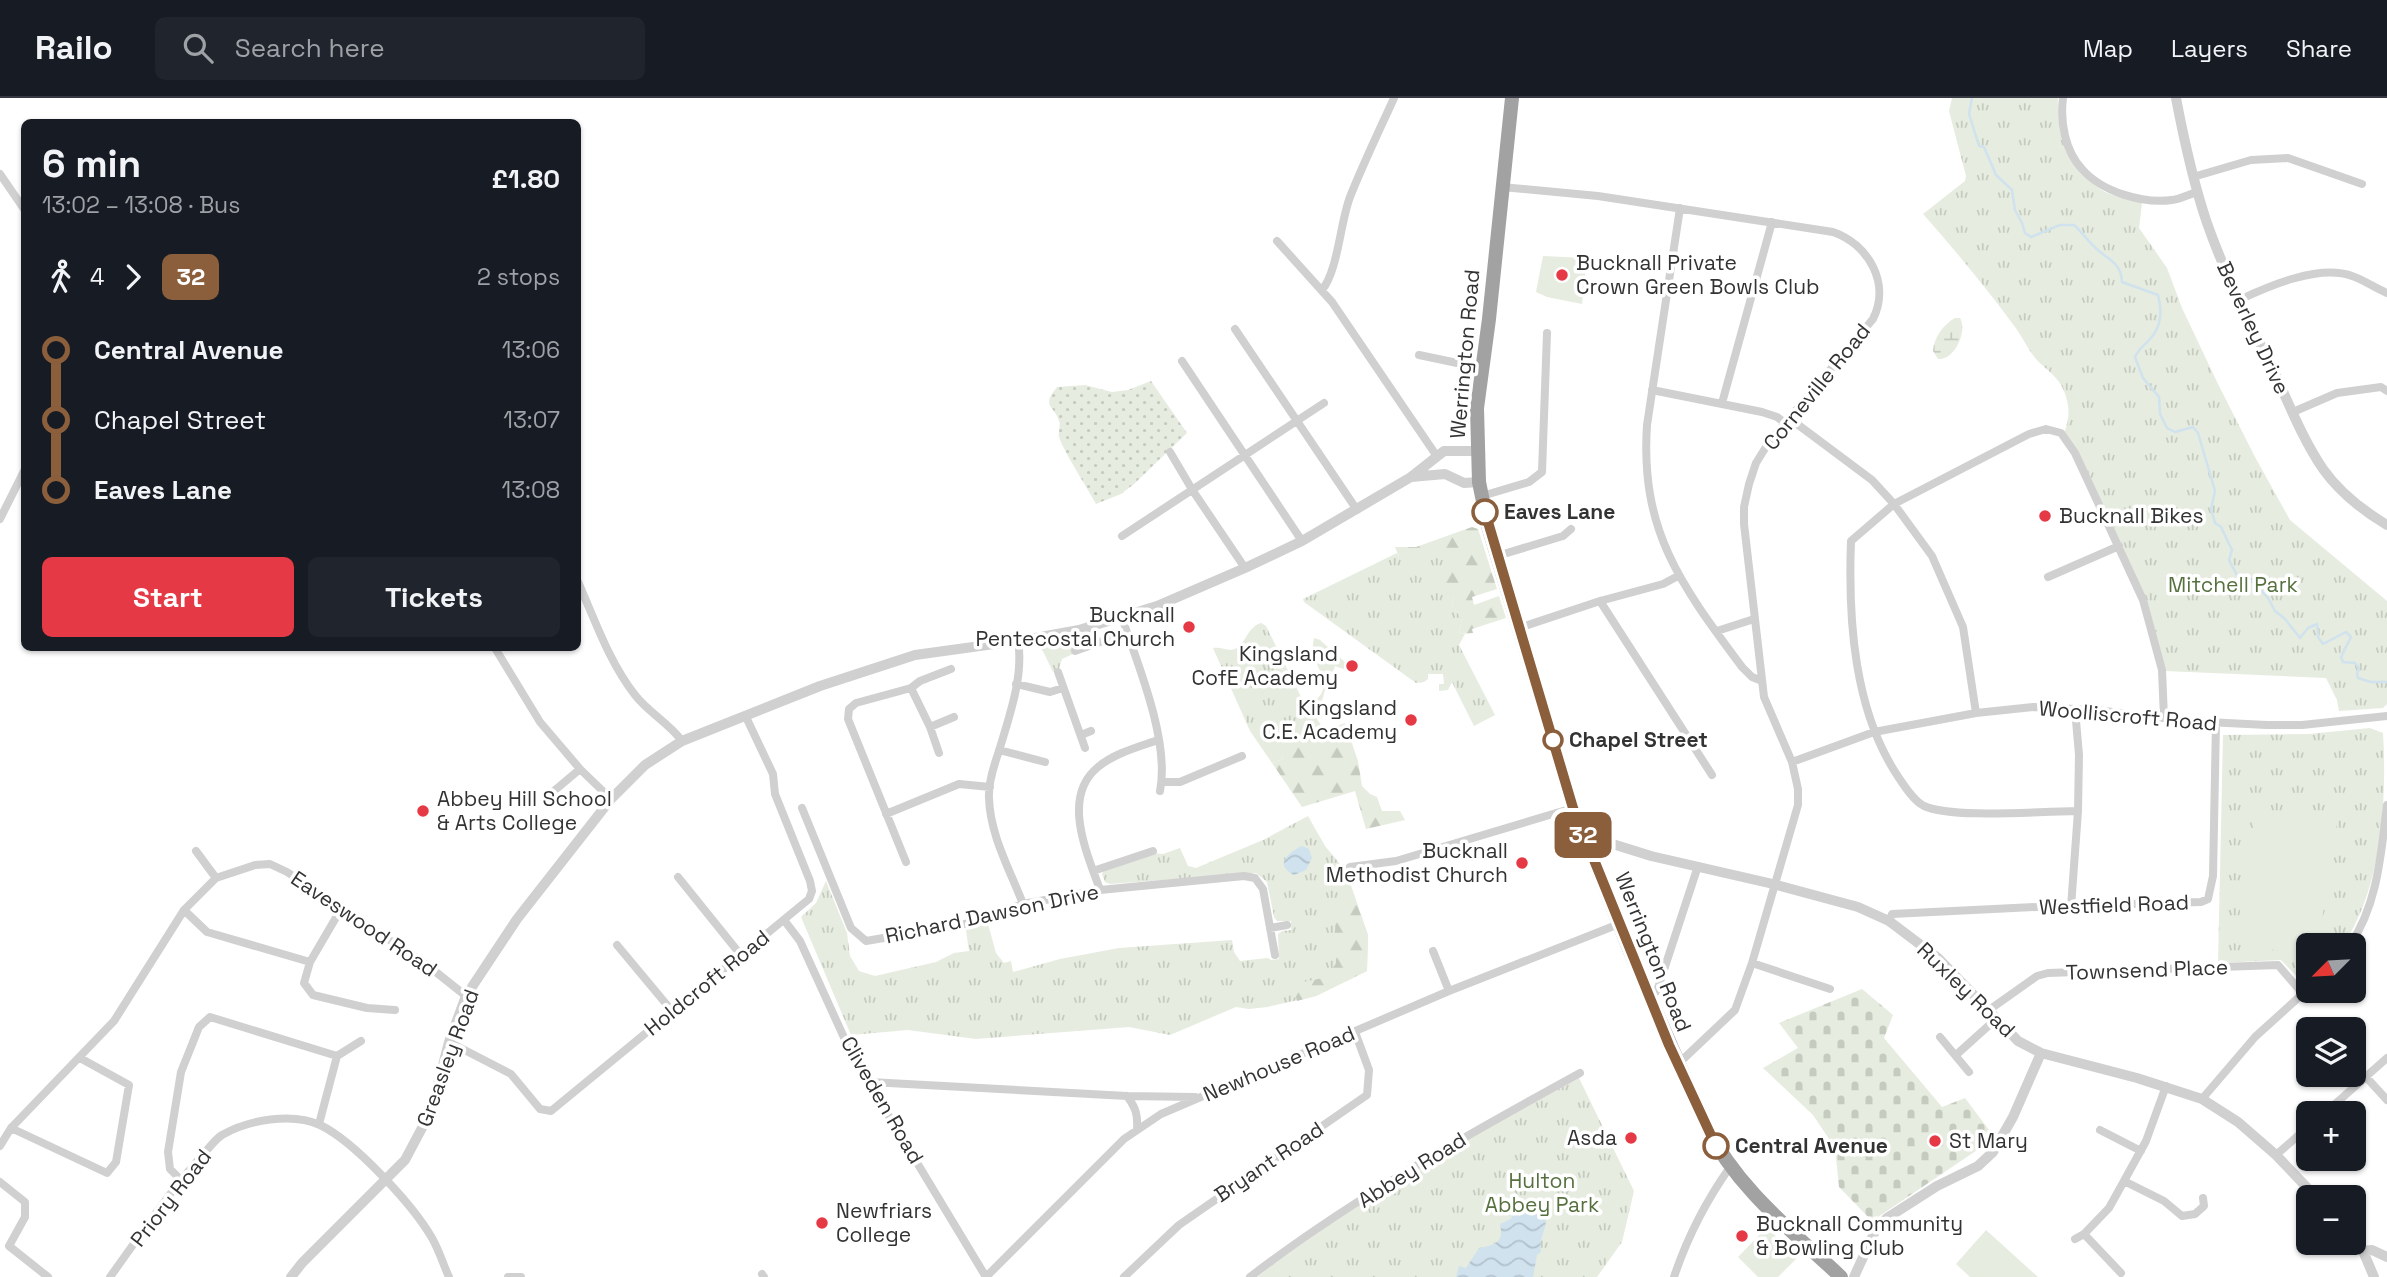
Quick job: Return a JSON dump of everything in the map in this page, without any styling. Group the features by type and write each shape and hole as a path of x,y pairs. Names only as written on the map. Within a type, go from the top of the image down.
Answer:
{"highway":[{"name":"Werrington Road","path":"1512,98 1477,408 1480,489 1497,556 1573,808 1648,996 1706,1126 1730,1167 1755,1196 1841,1277"}],"street":[{"path":"1322,290 1331,277 1349,198 1394,98"},
{"path":"2063,98 2061,115 2068,144 2082,170 2093,179 2137,198 2172,200 2198,192"},
{"name":"Beverley Drive","path":"2176,98 2193,177 2206,221 2304,438 2323,469 2361,509 2387,525"},
{"path":"2193,177 2250,160 2288,158 2362,184"},
{"path":"0,174 21,205"},
{"name":"Corneville Road","path":"1503,187 1548,190 1833,232 1850,239 1869,259 1877,274 1878,304 1873,319 1766,446 1756,463 1749,484 1744,524 1765,702 1792,762 1798,789 1798,805 1752,963 1735,1010 1678,1065"},
{"path":"1680,208 1646,438 1648,491 1658,530 1678,576 1746,672 1762,681"},
{"path":"1722,403 1772,222"},
{"path":"1277,241 1322,290 1436,455"},
{"path":"2239,299 2302,276 2322,274 2350,275 2387,293"},
{"path":"1235,329 1357,510"},
{"path":"1411,477 1445,474 1480,489 1528,482 1542,471 1547,333"},
{"path":"1419,355 1480,368"},
{"path":"1182,360 1301,541"},
{"path":"2293,412 2337,393 2382,387 2387,391"},
{"path":"1653,390 1722,403 1787,420 1872,480 1894,504 1932,556 1963,627 1976,713"},
{"path":"1122,536 1324,403"},
{"path":"2078,811 1953,813 1923,806 1905,788 1874,732 1858,664 1850,581 1851,541 1894,504 2029,434 2046,429 2061,433 2068,439 2143,600 2162,670 2164,718"},
{"path":"1023,904 992,825 988,795 1016,684 1021,641 1122,618 1245,568 1357,510 1411,477 1436,455 1454,449 1477,450"},
{"path":"1170,452 1245,568"},
{"path":"0,519 21,477"},
{"path":"1497,556 1563,536 1571,529"},
{"path":"2048,577 2119,546"},
{"path":"1520,628 1600,601 1663,584 1678,576"},
{"path":"581,589 614,662 626,682 646,706 672,727 682,741"},
{"path":"1600,601 1712,775"},
{"path":"1122,618 1144,683 1158,740 1161,786 1180,782 1242,756"},
{"path":"1717,631 1755,619"},
{"path":"1099,624 1103,640"},
{"path":"1075,651 1114,637"},
{"name":"Greasley Road","path":"291,1277 405,1160 431,1111 449,1042 466,996 517,919 611,799 645,765 682,741 820,686 915,655 1021,641"},
{"path":"497,651 540,722 580,769 611,799"},
{"path":"906,862 848,719 849,709 856,703 911,688 920,681 951,669"},
{"path":"1058,672 1085,748"},
{"path":"1016,684 1051,692 1063,688"},
{"path":"911,688 939,753"},
{"name":"Woolliscroft Road","path":"1792,762 1874,732 1976,713 2034,707 2216,723 2302,725 2387,716"},
{"path":"2071,907 2078,811 2076,709"},
{"name":"Holdcroft Road","path":"449,1042 511,1074 540,1109 551,1111 809,899 812,891 810,881 775,794 773,774 746,716"},
{"path":"930,727 954,717"},
{"name":"Westfield Road","path":"1889,921 1892,914 2201,902 2208,899 2213,878 2216,723"},
{"path":"1081,735 1091,730"},
{"path":"1100,890 1079,819 1083,786 1100,765 1115,756 1158,740"},
{"path":"999,750 1045,762"},
{"path":"548,796 580,769"},
{"path":"886,814 959,784 990,787"},
{"path":"2356,933 2370,902 2379,872 2387,805"},
{"name":"Richard Dawson Drive","path":"802,808 850,928 866,941 965,923 1023,904 1100,890 1244,876 1261,882 1275,955"},
{"path":"1350,866 1396,862 1573,808"},
{"name":"Ruxley Road","path":"1587,845 1603,841 1651,856 1858,907 1889,921 1938,958 2018,1041 2040,1053 2166,1086 2202,1099 2238,1122 2276,1155 2305,1185"},
{"path":"196,851 216,878"},
{"path":"1093,871 1153,851"},
{"name":"Eaveswood Road","path":"0,1146 11,1128 114,1021 184,910 216,878 255,865 270,864 287,872 427,965 466,996"},
{"path":"1648,996 1657,991 1698,866"},
{"path":"678,877 740,954"},
{"path":"341,909 310,962 304,983 313,995 395,1010"},
{"path":"184,910 207,932 310,962"},
{"name":"Cliveden Road","path":"784,920 800,941 852,1055 986,1277"},
{"name":"Newhouse Road","path":"986,1277 1124,1139 1161,1114 1449,991 1619,924"},
{"path":"1270,928 1287,925"},
{"path":"617,945 672,1011"},
{"path":"1433,951 1449,991"},
{"path":"1752,963 1830,989"},
{"name":"Townsend Place","path":"1989,1010 2037,976 2048,973 2278,965 2296,982"},
{"path":"2202,1099 2255,1037 2296,1000"},
{"path":"181,1180 170,1168 168,1152 181,1072 199,1027 210,1017 337,1056"},
{"path":"1956,1055 1996,1019"},
{"name":"Bryant Road","path":"1124,1277 1179,1225 1367,1095 1369,1070 1355,1032"},
{"path":"1940,1037 1969,1072"},
{"path":"319,1125 337,1056 361,1041"},
{"path":"1854,1277 1876,1229 1887,1218 1937,1186 1978,1166 1993,1152 2015,1112 2040,1053"},
{"path":"11,1128 107,1173 116,1162 129,1085 80,1058"},
{"path":"2387,1058 2366,1077 2387,1100"},
{"name":"Abbey Road","path":"1250,1277 1284,1251 1419,1164 1580,1073"},
{"path":"870,1082 1127,1096 1199,1097"},
{"path":"2075,1240 2109,1208 2141,1151 2166,1086"},
{"path":"2339,1101 2355,1087"},
{"path":"1127,1096 1135,1106 1138,1116 1137,1130"},
{"name":"Priory Road","path":"110,1277 181,1180 220,1136 246,1125 293,1119 319,1125 347,1144 385,1181 434,1240 449,1277"},
{"path":"2100,1130 2141,1151"},
{"path":"2276,1155 2296,1138"},
{"path":"1674,1277 1682,1252 1715,1188 1730,1167"},
{"path":"2124,1181 2164,1201 2182,1216 2195,1214 2204,1206 2203,1198"},
{"path":"0,1182 25,1202 25,1217 4,1248 48,1277"},
{"path":"2084,1234 2121,1273"},
{"path":"2366,1251 2372,1250 2387,1257"},
{"path":"2365,1255 2374,1277"},
{"path":"509,1277 522,1277"}],"green space":[{"name":"Mitchell Park","path":"1952,98 2058,98 2064,138 2084,175 2105,192 2142,203 2139,228 2167,268 2182,308 2217,382 2290,520 2387,601 2387,704 2383,708 2339,711 2337,700 2326,678 2165,671 2136,579 2064,433 2068,407 2061,386 2036,359 1991,295 1923,214 1965,181 1949,111"},
{"name":"Bucknall Private Crown Green Bowls Club","path":"1543,256 1587,258 1582,304 1536,292"},
{"path":"1955,318 1960,318 1962,324 1961,337 1949,355 1938,359 1933,351 1937,336"},
{"path":"1151,381 1187,433 1134,484 1121,494 1096,504 1059,437 1060,423 1049,403 1052,394 1057,387 1085,385 1112,392 1128,390"},
{"path":"1472,527 1478,529 1497,589 1472,597 1474,605 1499,596 1506,618 1472,629 1473,633 1459,634 1462,618 1452,607 1454,597 1445,586 1445,570 1450,561 1435,552 1422,562 1399,557 1395,547 1416,547"},
{"path":"1435,551 1451,561 1445,570 1454,597 1452,607 1462,618 1459,634 1465,634 1459,645 1495,715 1474,726 1452,682 1448,690 1439,691 1439,684 1444,684 1443,674 1428,674 1428,679 1424,682 1416,683 1303,599 1397,553 1399,557"},
{"path":"1261,623 1266,626 1302,699 1314,701 1323,691 1323,680 1313,651 1314,638 1320,640 1346,663 1344,669 1335,666 1333,672 1330,672 1317,719 1325,731 1299,735 1280,746 1283,759 1272,763 1250,731 1213,648 1236,649 1252,629"},
{"path":"1095,630 1095,638 1073,648 1075,653 1062,659 1059,669 1053,672 1041,647"},
{"path":"1345,723 1358,761 1362,786 1377,797 1382,811 1400,811 1405,820 1366,829 1355,791 1302,807 1272,763 1283,759 1279,746 1299,735 1318,734"},
{"path":"2370,728 2383,733 2384,786 2379,843 2366,897 2350,933 2296,933 2296,976 2281,960 2218,963 2223,735 2309,734"},
{"path":"2256,809 2337,822 2320,933 2296,933 2296,953 2235,944"},
{"path":"1308,816 1325,846 1346,871 1368,935 1367,971 1316,996 1267,1007 1236,1007 1170,1035 1129,1027 976,1039 908,1030 851,1035 801,917 816,903 826,881 847,933 850,956 859,971 875,976 936,962 954,953 969,951 966,930 988,924 996,953 1004,963 1011,961 1013,972 1060,959 1119,948 1232,940 1234,952 1240,961 1279,959 1278,934 1291,930 1291,921 1277,921 1274,917 1267,882 1256,873 1110,884 1105,882 1102,874 1104,870 1152,853 1163,854 1180,848 1188,866 1196,868 1263,840"},
{"path":"1348,900 1356,902 1368,935 1367,971 1316,996 1297,1001 1293,984 1323,978 1336,964 1335,918"},
{"path":"1862,989 1893,1015 1884,1038 1942,1107 1965,1098 1995,1138 1872,1221 1839,1187 1835,1148 1813,1115 1763,1068 1798,1048 1779,1023"},
{"name":"Hulton Abbey Park","path":"1579,1078 1634,1191 1622,1242 1597,1277 1257,1277 1373,1196"},
{"path":"1767,1227 1797,1258 1778,1277 1758,1277 1738,1257"},
{"path":"1986,1230 2038,1277 1970,1277 1956,1264"}],"water":[{"path":"1302,846 1309,849 1312,858 1306,870 1294,875 1285,867 1285,859"},
{"path":"1523,1199 1544,1209 1546,1215 1541,1252 1537,1255 1533,1277 1456,1277 1459,1266 1466,1268 1479,1248 1490,1246 1500,1239 1500,1224 1511,1219 1516,1204"}],"waterway":[{"path":"1972,98 1969,114 1979,146 1984,147 1996,175 2012,190 2015,210 2025,233 2031,237 2060,225 2074,225 2115,264 2120,271 2122,282 2158,295 2159,324 2135,357 2143,378 2159,397 2160,414 2167,428 2175,432 2193,427 2198,433 2215,491 2211,509 2215,523 2221,527 2232,550 2229,560 2240,581 2253,581 2275,611 2300,638 2308,628 2317,624 2318,637 2323,644 2346,632 2351,637 2341,657 2343,662 2355,663 2359,668 2358,678 2371,682 2387,682"}],"bus line":[{"name":"32","path":"1485,512 1573,808 1685,1083 1716,1146"}],"place":[{"name":"Bucknall Private Crown Green Bowls Club","path":"1562,275"},
{"name":"Eaves Lane","path":"1485,512"},
{"name":"Bucknall Bikes","path":"2045,516"},
{"name":"Bucknall Pentecostal Church","path":"1189,627"},
{"name":"Kingsland CofE Academy","path":"1352,666"},
{"name":"Kingsland C.E. Academy","path":"1411,720"},
{"name":"Chapel Street","path":"1553,740"},
{"name":"Abbey Hill School & Arts College","path":"423,811"},
{"name":"Bucknall Methodist Church","path":"1522,863"},
{"name":"Asda","path":"1631,1138"},
{"name":"St Mary","path":"1935,1141"},
{"name":"Central Avenue","path":"1716,1146"},
{"name":"Newfriars College","path":"822,1223"},
{"name":"Bucknall Community & Bowling Club","path":"1742,1236"}]}
